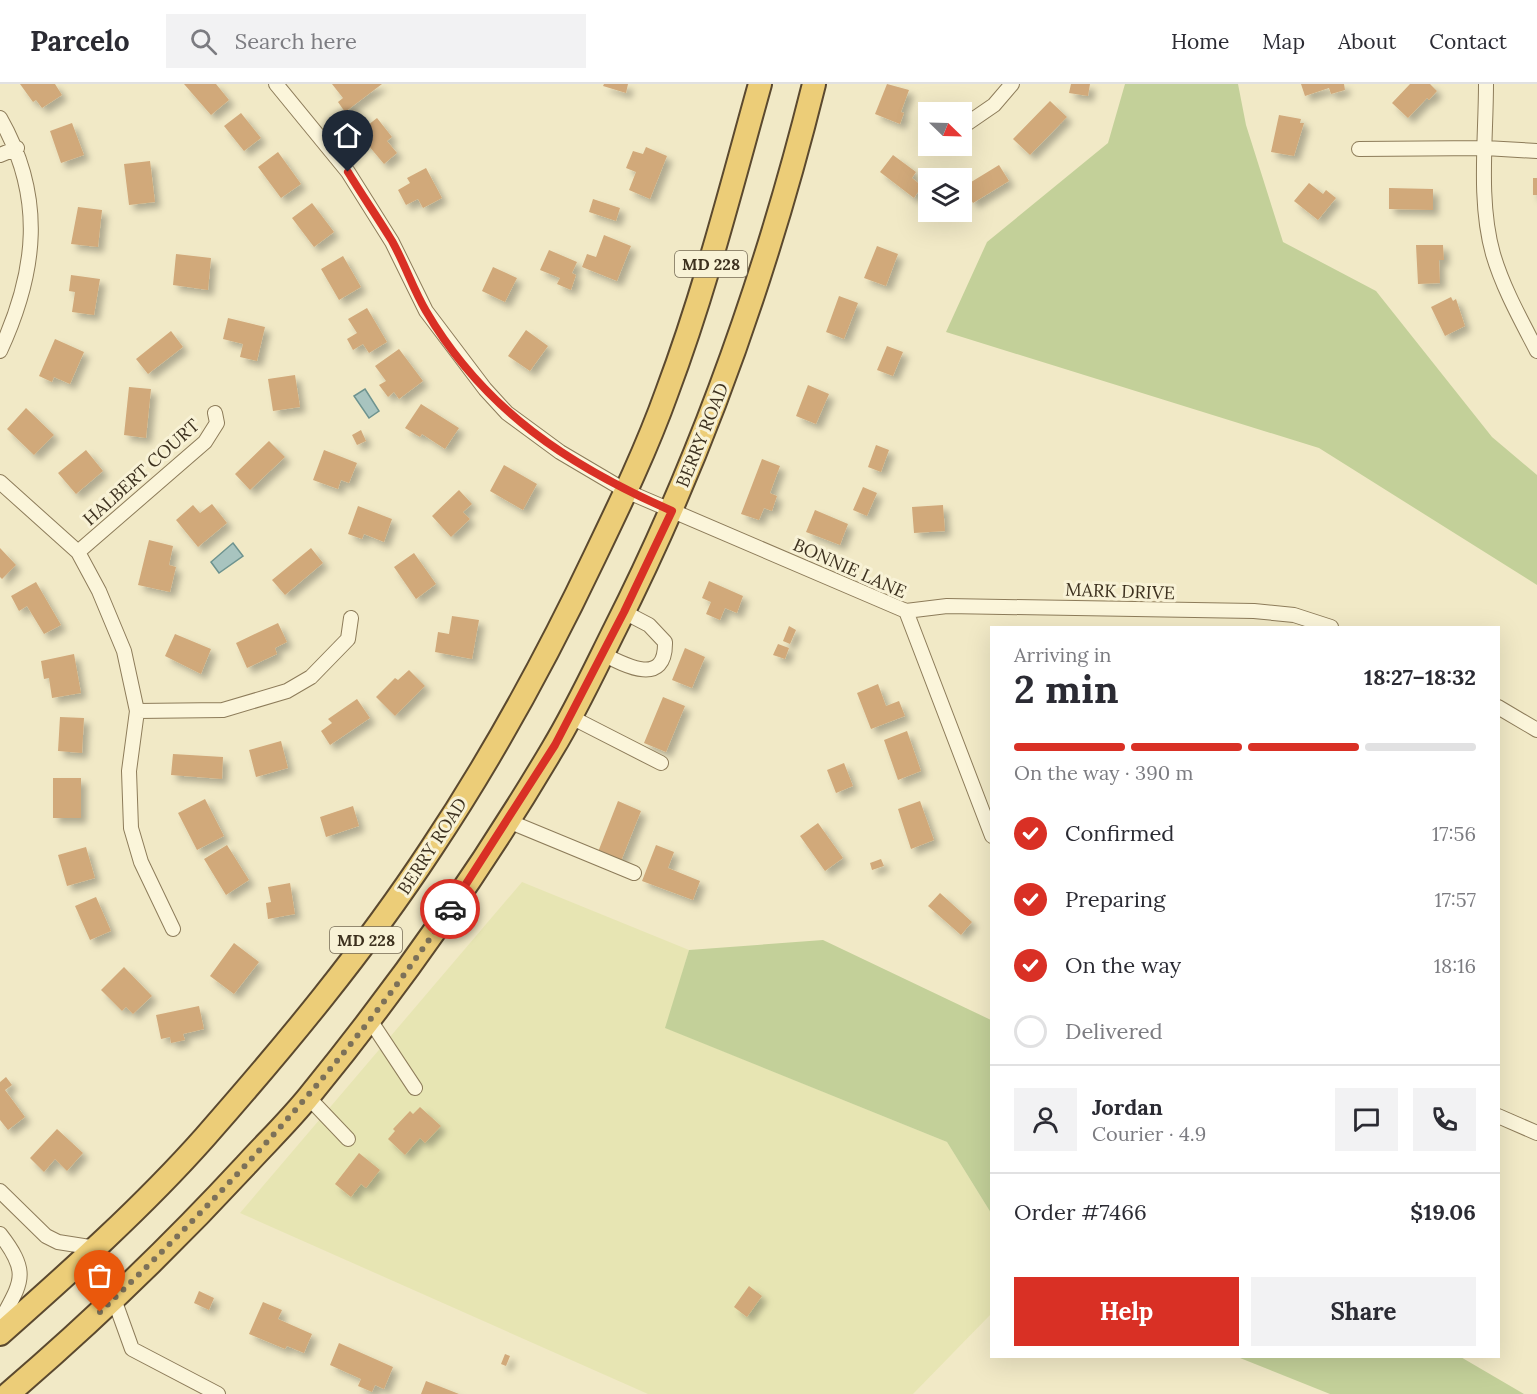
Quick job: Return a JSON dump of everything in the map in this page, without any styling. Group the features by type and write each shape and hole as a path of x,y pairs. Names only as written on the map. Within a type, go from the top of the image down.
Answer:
{"highway":[{"name":"BERRY ROAD","path":"0,1334 96,1248 203,1140 385,915 465,795 532,681 626,491 666,396 702,294 760,84"},
{"name":"BERRY ROAD","path":"8,1394 157,1258 309,1097 370,1020 445,918 555,745 624,612 672,511 744,325 790,180 814,84"}],"street":[{"name":"BONNIE LANE","path":"276,84 303,113 348,172 392,242 426,311 485,389 507,413 531,431 626,491 906,611 990,831"},
{"path":"972,120 994,105 1012,84"},
{"path":"1486,84 1486,198 1494,256 1506,288 1537,351"},
{"path":"0,118 17,148 28,194 31,238 20,301 0,351"},
{"path":"0,155 17,148"},
{"path":"1359,149 1485,148 1537,151"},
{"name":"HALBERT COURT","path":"78,552 206,442 217,423 215,413"},
{"path":"0,482 78,552 99,591 124,651 137,711 129,771 131,828 153,892 174,928"},
{"name":"MARK DRIVE","path":"906,611 925,606 957,606 1254,612 1294,615 1328,626"},
{"path":"603,654 637,669 652,669 660,664 665,652 665,642 649,625 624,612"},
{"path":"137,711 223,710 287,692 311,677 348,639 351,618"},
{"path":"1500,709 1537,730"},
{"path":"569,716 661,762"},
{"path":"508,820 634,873"},
{"path":"370,1020 415,1088"},
{"path":"309,1097 348,1139"},
{"path":"1500,1117 1537,1133"},
{"path":"0,1191 46,1236 58,1242 96,1248"},
{"path":"0,1234 13,1249 21,1270 20,1286 0,1322"},
{"path":"114,1299 132,1349 218,1394"}],"shaded area":[{"path":"522,882 689,950 666,1028 947,1142 990,1211 990,1315 913,1394 648,1394 240,1213"}],"green space":[{"path":"1125,84 1238,84 1246,125 1283,242 1376,291 1492,437 1537,475 1537,585 1319,448 946,332 987,242 1108,143"},
{"path":"823,940 990,1020 990,1211 947,1142 665,1028 689,950"},
{"path":"1240,1358 1462,1358 1524,1394 1330,1394"}],"water":[{"path":"365,389 379,411 369,418 354,396"},
{"path":"233,543 243,556 219,573 211,562"}],"building":[{"path":"20,84 55,84 62,95 42,108 36,100 33,102"},
{"path":"184,84 216,84 229,100 211,115"},
{"path":"332,84 382,84 345,112 338,102 343,98"},
{"path":"604,84 628,84 626,93 603,86"},
{"path":"887,84 909,90 901,112 904,113 900,124 875,114"},
{"path":"1071,84 1090,84 1088,96 1069,93"},
{"path":"1301,84 1344,84 1345,90 1331,94 1329,88 1305,96"},
{"path":"1410,84 1430,84 1437,91 1408,118 1392,103"},
{"path":"1050,101 1067,117 1030,155 1013,139"},
{"path":"241,113 261,138 244,151 224,126"},
{"path":"1279,115 1301,119 1300,123 1304,123 1294,156 1271,152"},
{"path":"377,118 392,137 387,141 397,153 384,164 358,133"},
{"path":"72,123 84,155 61,163 50,131"},
{"path":"646,147 667,156 650,199 629,190 636,172 626,168 633,151 643,154"},
{"path":"278,152 301,184 281,198 258,167"},
{"path":"893,155 916,172 912,178 918,183 918,192 914,198 880,172"},
{"path":"150,161 155,202 129,205 124,164"},
{"path":"999,165 1009,181 973,203 972,182"},
{"path":"426,168 442,198 423,208 418,199 406,205 398,190 410,183 407,178"},
{"path":"1533,178 1537,178 1537,195 1533,195"},
{"path":"1309,183 1323,194 1326,190 1336,198 1318,220 1294,201"},
{"path":"1389,188 1433,189 1433,210 1389,209"},
{"path":"593,199 620,208 616,221 589,212"},
{"path":"312,203 334,232 314,247 292,218"},
{"path":"78,207 102,210 98,247 71,244"},
{"path":"604,235 631,246 617,281 582,267 587,254 596,257"},
{"path":"1416,245 1443,245 1444,260 1439,260 1440,283 1418,284"},
{"path":"877,246 898,254 886,286 864,278"},
{"path":"549,250 577,262 572,273 576,275 571,290 557,284 560,278 540,270"},
{"path":"176,254 211,258 208,290 173,285"},
{"path":"343,256 361,287 339,300 321,269"},
{"path":"493,267 517,278 505,302 482,291"},
{"path":"71,275 100,279 94,315 72,312 75,292 69,291"},
{"path":"839,296 858,303 844,339 826,332"},
{"path":"1451,297 1453,301 1456,299 1465,326 1445,336 1431,307"},
{"path":"367,308 387,342 369,353 363,344 353,350 347,339 357,333 348,319"},
{"path":"228,318 265,327 257,361 240,357 243,344 223,339"},
{"path":"526,330 548,346 530,371 508,356"},
{"path":"171,331 183,347 148,374 136,359"},
{"path":"55,339 84,352 70,384 54,377 52,382 39,376"},
{"path":"887,346 903,352 893,376 877,370"},
{"path":"399,349 423,381 399,399 394,392 388,397 379,385 386,381 375,366"},
{"path":"295,375 300,407 273,411 268,379"},
{"path":"808,385 829,394 816,424 796,416"},
{"path":"129,387 151,389 146,438 124,435"},
{"path":"421,404 459,428 445,449 422,434 420,437 405,428"},
{"path":"26,408 54,435 34,455 7,429"},
{"path":"361,430 366,441 357,445 352,435"},
{"path":"269,441 285,457 250,490 235,474"},
{"path":"876,445 889,450 881,472 868,467"},
{"path":"86,450 103,471 76,494 58,473"},
{"path":"324,450 357,463 349,483 341,480 338,489 313,480"},
{"path":"762,459 780,466 770,493 777,496 772,511 764,508 759,520 741,514"},
{"path":"504,465 537,484 523,510 490,491"},
{"path":"863,487 877,493 867,516 853,510"},
{"path":"459,490 472,504 463,512 470,519 451,537 432,516"},
{"path":"212,504 227,523 198,547 176,520 193,505 200,513"},
{"path":"943,505 945,531 914,533 912,507"},
{"path":"358,506 392,519 384,542 364,534 362,539 348,534"},
{"path":"815,510 848,524 840,545 806,532"},
{"path":"149,540 173,546 169,565 176,567 170,592 138,585"},
{"path":"0,548 16,565 2,579 0,577"},
{"path":"311,548 323,563 285,595 272,580"},
{"path":"414,553 436,584 416,599 394,567"},
{"path":"709,581 743,596 737,613 725,608 720,620 706,614 711,602 702,598"},
{"path":"36,582 61,625 44,634 27,606 19,611 11,596"},
{"path":"452,616 479,620 472,659 435,652 438,632 449,634"},
{"path":"278,623 287,642 275,648 277,654 247,668 236,643"},
{"path":"789,626 796,630 790,644 783,641"},
{"path":"175,634 211,649 201,674 165,656"},
{"path":"778,644 789,648 785,659 773,655"},
{"path":"685,648 705,657 692,688 672,680"},
{"path":"74,654 81,693 52,698 49,678 44,679 41,661"},
{"path":"409,670 425,686 395,716 376,697 395,678 398,680"},
{"path":"878,684 886,706 899,701 905,716 871,729 857,693"},
{"path":"663,697 685,706 666,752 644,743"},
{"path":"357,699 370,718 330,745 321,731 332,723 328,719"},
{"path":"60,717 84,718 82,753 58,751"},
{"path":"907,731 921,771 898,780 884,740"},
{"path":"281,741 288,768 256,777 249,750"},
{"path":"173,754 223,757 222,779 171,775"},
{"path":"844,763 853,786 836,793 827,770"},
{"path":"53,778 81,778 81,818 53,818"},
{"path":"205,799 224,836 197,850 178,813"},
{"path":"618,801 641,811 621,861 598,852"},
{"path":"920,801 934,840 911,849 898,809"},
{"path":"353,806 359,826 326,837 320,817"},
{"path":"818,823 843,858 825,871 800,836"},
{"path":"227,845 249,880 226,895 204,859"},
{"path":"656,845 674,852 668,868 700,881 693,900 642,881"},
{"path":"86,847 95,878 67,886 58,855"},
{"path":"881,859 884,866 872,870 870,863"},
{"path":"290,883 295,914 268,919 266,903 271,902 268,887"},
{"path":"940,893 972,922 961,935 928,906"},
{"path":"96,897 111,931 90,940 75,906"},
{"path":"234,943 259,962 234,994 210,976"},
{"path":"124,967 152,996 133,1014 126,1007 122,1011 101,990"},
{"path":"199,1006 204,1029 183,1034 185,1040 171,1043 170,1037 161,1039 156,1015"},
{"path":"6,1077 12,1085 5,1090 25,1117 8,1130 0,1120 0,1082"},
{"path":"420,1107 441,1126 425,1143 420,1138 405,1155 388,1139 395,1131 393,1129 410,1111 413,1114"},
{"path":"57,1129 83,1153 67,1171 55,1159 44,1172 30,1158"},
{"path":"359,1153 380,1170 366,1188 361,1184 351,1197 335,1184"},
{"path":"749,1286 762,1296 747,1317 734,1307"},
{"path":"199,1291 214,1298 209,1310 194,1303"},
{"path":"263,1302 282,1310 278,1319 312,1334 304,1353 287,1346 285,1349 249,1334"},
{"path":"339,1343 393,1367 384,1389 375,1385 372,1392 358,1386 361,1379 330,1365"},
{"path":"505,1354 510,1356 506,1366 501,1364"},
{"path":"426,1381 459,1394 421,1394"}],"way so far":[{"path":"100,1312 157,1258 309,1097 406,973 450,909"}],"route":[{"path":"348,172 392,242 426,311 463,362 507,413 560,452 597,475 626,491 672,511 603,654 555,745 450,909"}]}
